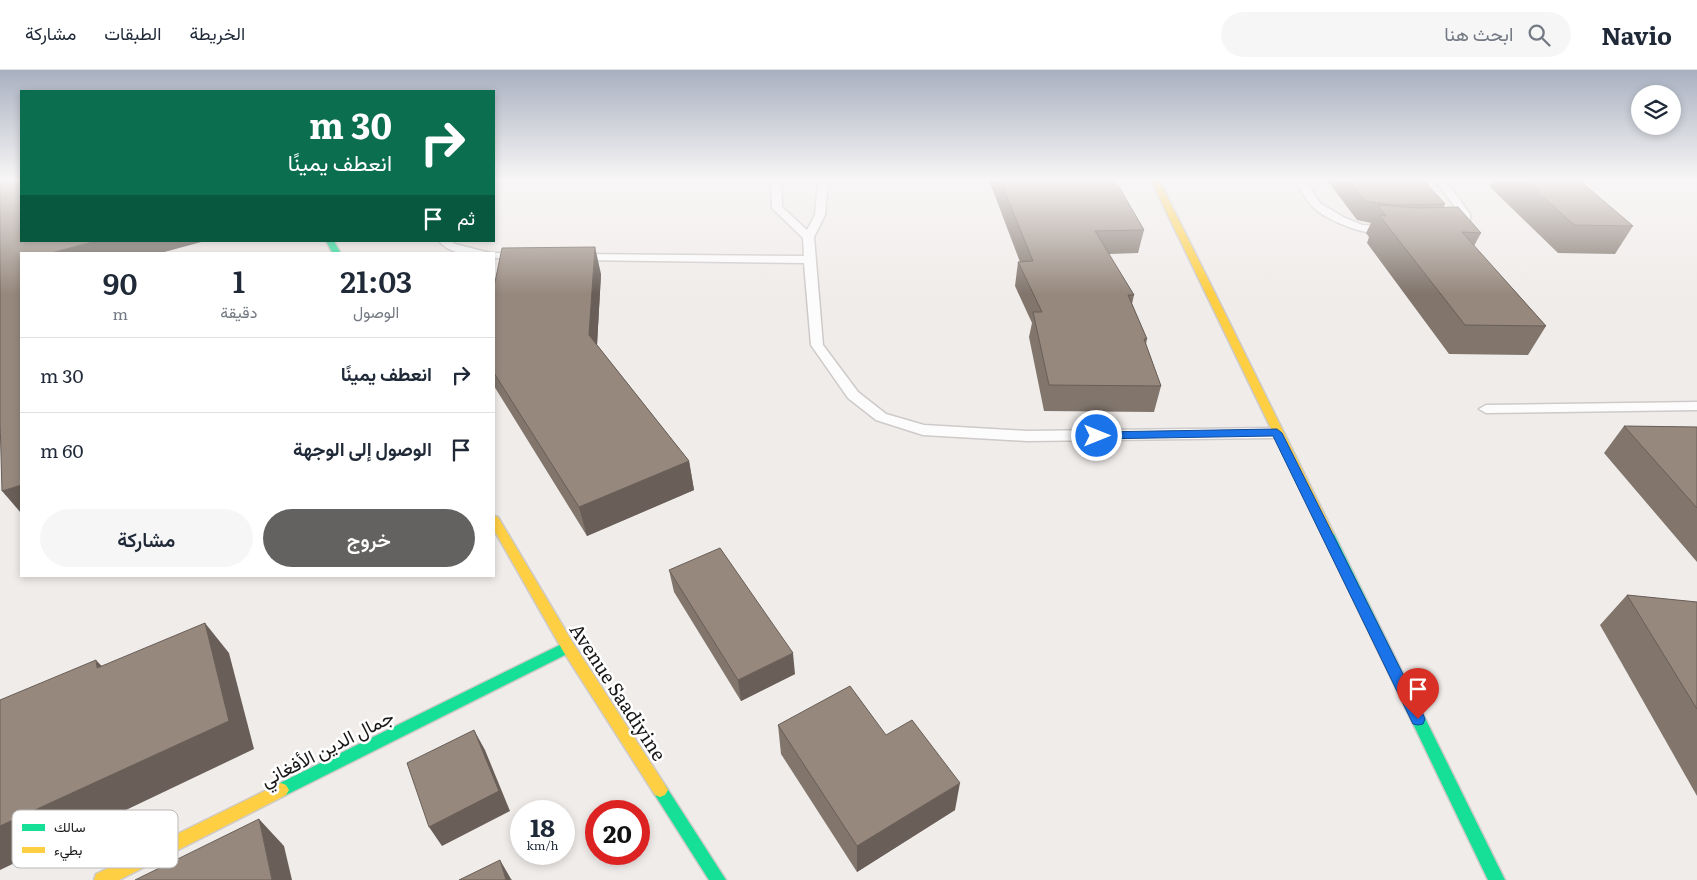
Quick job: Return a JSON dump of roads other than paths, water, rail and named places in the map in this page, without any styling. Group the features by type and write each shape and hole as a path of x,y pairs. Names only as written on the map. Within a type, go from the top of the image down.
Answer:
{"street":[{"path":"1173,218 1497,880"},
{"name":"Avenue Saadiyine","path":"495,522 568,647 718,880"},
{"name":"جمال الدين الأفغاني","path":"178,842 568,647"},
{"name":"جمال الدين الأفغاني","path":"102,880 126,868"}],"lane":[{"path":"787,218 808,237"},
{"path":"818,218 808,237 816,345 852,395 881,417 923,430 1027,436 1277,433"},
{"path":"1337,218 1360,228 1396,229"},
{"path":"1448,228 1457,228 1466,224 1465,218"},
{"path":"445,242 451,247 475,252"},
{"path":"495,255 533,257"},
{"path":"562,257 810,260"},
{"path":"1486,410 1697,406"}]}
